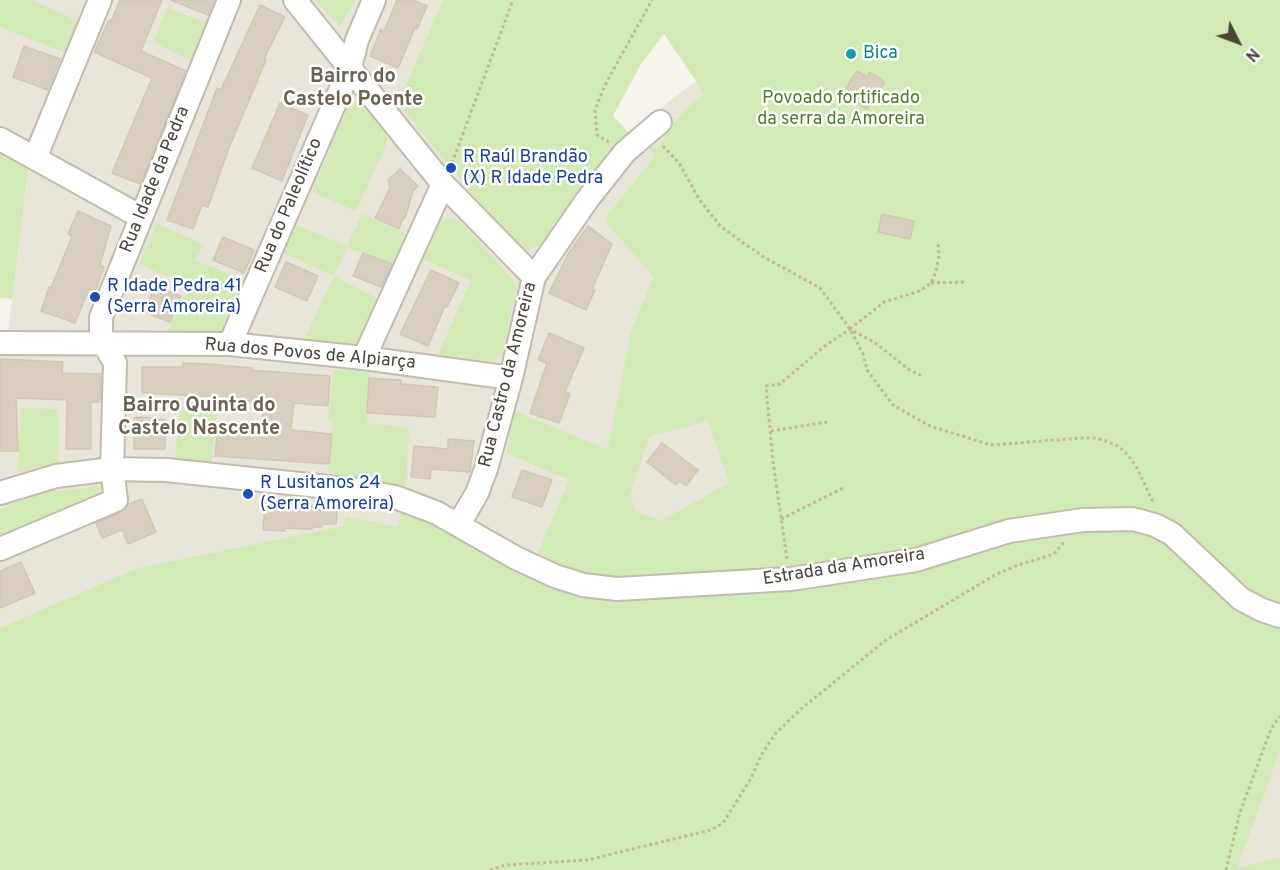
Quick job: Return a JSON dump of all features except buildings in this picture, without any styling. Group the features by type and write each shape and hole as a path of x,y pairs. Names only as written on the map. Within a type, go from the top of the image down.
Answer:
{"street":[{"path":"35,158 100,0"},
{"name":"Rua Idade da Pedra","path":"0,549 116,500 112,469 115,363 104,344 101,317 229,0"},
{"path":"295,0 443,184 534,277"},
{"name":"Rua do Paleolítico","path":"230,344 350,68 357,40 374,0"},
{"name":"Rua Castro da Amoreira","path":"459,524 482,483 511,378 534,277 587,200 625,153 660,133"},
{"path":"0,139 141,217"},
{"path":"364,358 443,184"},
{"name":"Rua dos Povos de Alpiarça","path":"0,343 230,344 364,358 511,378"},
{"name":"Estrada da Amoreira","path":"0,493 56,477 112,469 166,470 357,490 395,497 437,513 538,569 572,582 617,589 791,579 916,560 1009,531 1067,522 1125,519 1162,528 1184,544 1224,586 1241,599 1280,616"}],"path":[{"path":"443,184 513,0"},
{"path":"625,153 597,135 595,110 605,85 652,0"},
{"path":"660,133 680,163 699,199 721,228 762,255 820,288 850,329 863,354 867,370 893,405 930,426 991,445 1095,438 1118,446 1137,468 1152,499 1162,528"},
{"path":"932,283 939,256 938,241"},
{"path":"791,579 781,519 766,386 780,384 826,345 884,302 920,291 932,283 966,282"},
{"path":"850,329 877,344 908,369 922,376"},
{"path":"771,431 827,422"},
{"path":"781,519 843,488"},
{"path":"490,870 506,866 587,860 711,830 723,823 750,780 763,752 776,733 801,709 886,640 995,575 1054,554 1064,545 1067,522"},
{"path":"1227,870 1240,812 1271,729 1280,716"}],"shaded area":[{"path":"0,0 443,0 398,103 514,245 653,114 696,81 703,95 663,132 664,140 657,148 648,147 654,157 605,218 608,225 653,277 631,331 649,437 708,421 767,592 589,599 528,573 397,527 362,519 345,526 137,568 0,628 0,335 8,332 28,170 27,165 0,153"},
{"path":"1280,730 1280,858 1236,870 1263,772"}],"green space":[{"path":"0,0 32,0 79,22 66,53 0,27"},
{"path":"315,0 356,0 340,26"},
{"name":"Povoado fortificado da serra da Amoreira","path":"443,0 1280,0 1280,750 1237,869 1280,857 1280,870 0,870 0,628 137,568 344,526 346,517 397,527 403,510 528,573 589,599 767,592 759,569 630,582 574,572 537,555 569,480 506,453 515,411 608,450 631,331 653,277 608,225 605,218 654,157 648,147 657,148 664,140 663,132 703,95 664,34 641,64 613,116 630,134 545,243 526,251 514,246 398,103","holes":["708,421 729,483 661,521 636,511 630,495 649,437"]},
{"path":"167,8 213,25 198,64 153,42"},
{"path":"357,102 368,104 388,140 356,211 312,192 349,104"},
{"path":"0,153 27,165 28,170 12,299 0,298"},
{"path":"362,214 406,234 392,264 347,247 334,276 283,253 296,225 347,246"},
{"path":"451,218 460,221 514,281 516,287 503,354 494,361 438,355 471,280 421,259 443,220"},
{"path":"157,223 204,245 195,260 244,280 222,334 166,334 189,286 139,264"},
{"path":"334,276 377,298 363,339 355,346 303,342"},
{"path":"333,370 370,370 367,423 409,428 406,487 328,472 333,422 328,420"},
{"path":"20,408 58,409 58,463 18,472"},
{"path":"180,410 217,410 212,463 175,459"},
{"path":"101,486 102,495 0,535 0,509 41,493"}],"place":[{"name":"Bica","path":"851,54"},
{"name":"R Raúl Brandão (X) R Idade Pedra","path":"451,168"},
{"name":"R Idade Pedra 41 (Serra Amoreira)","path":"95,297"},
{"name":"R Lusitanos 24 (Serra Amoreira)","path":"248,494"}],"district":[{"name":"Bairro do Castelo Poente","path":"353,90"},
{"name":"Bairro Quinta do Castelo Nascente","path":"199,418"}]}
